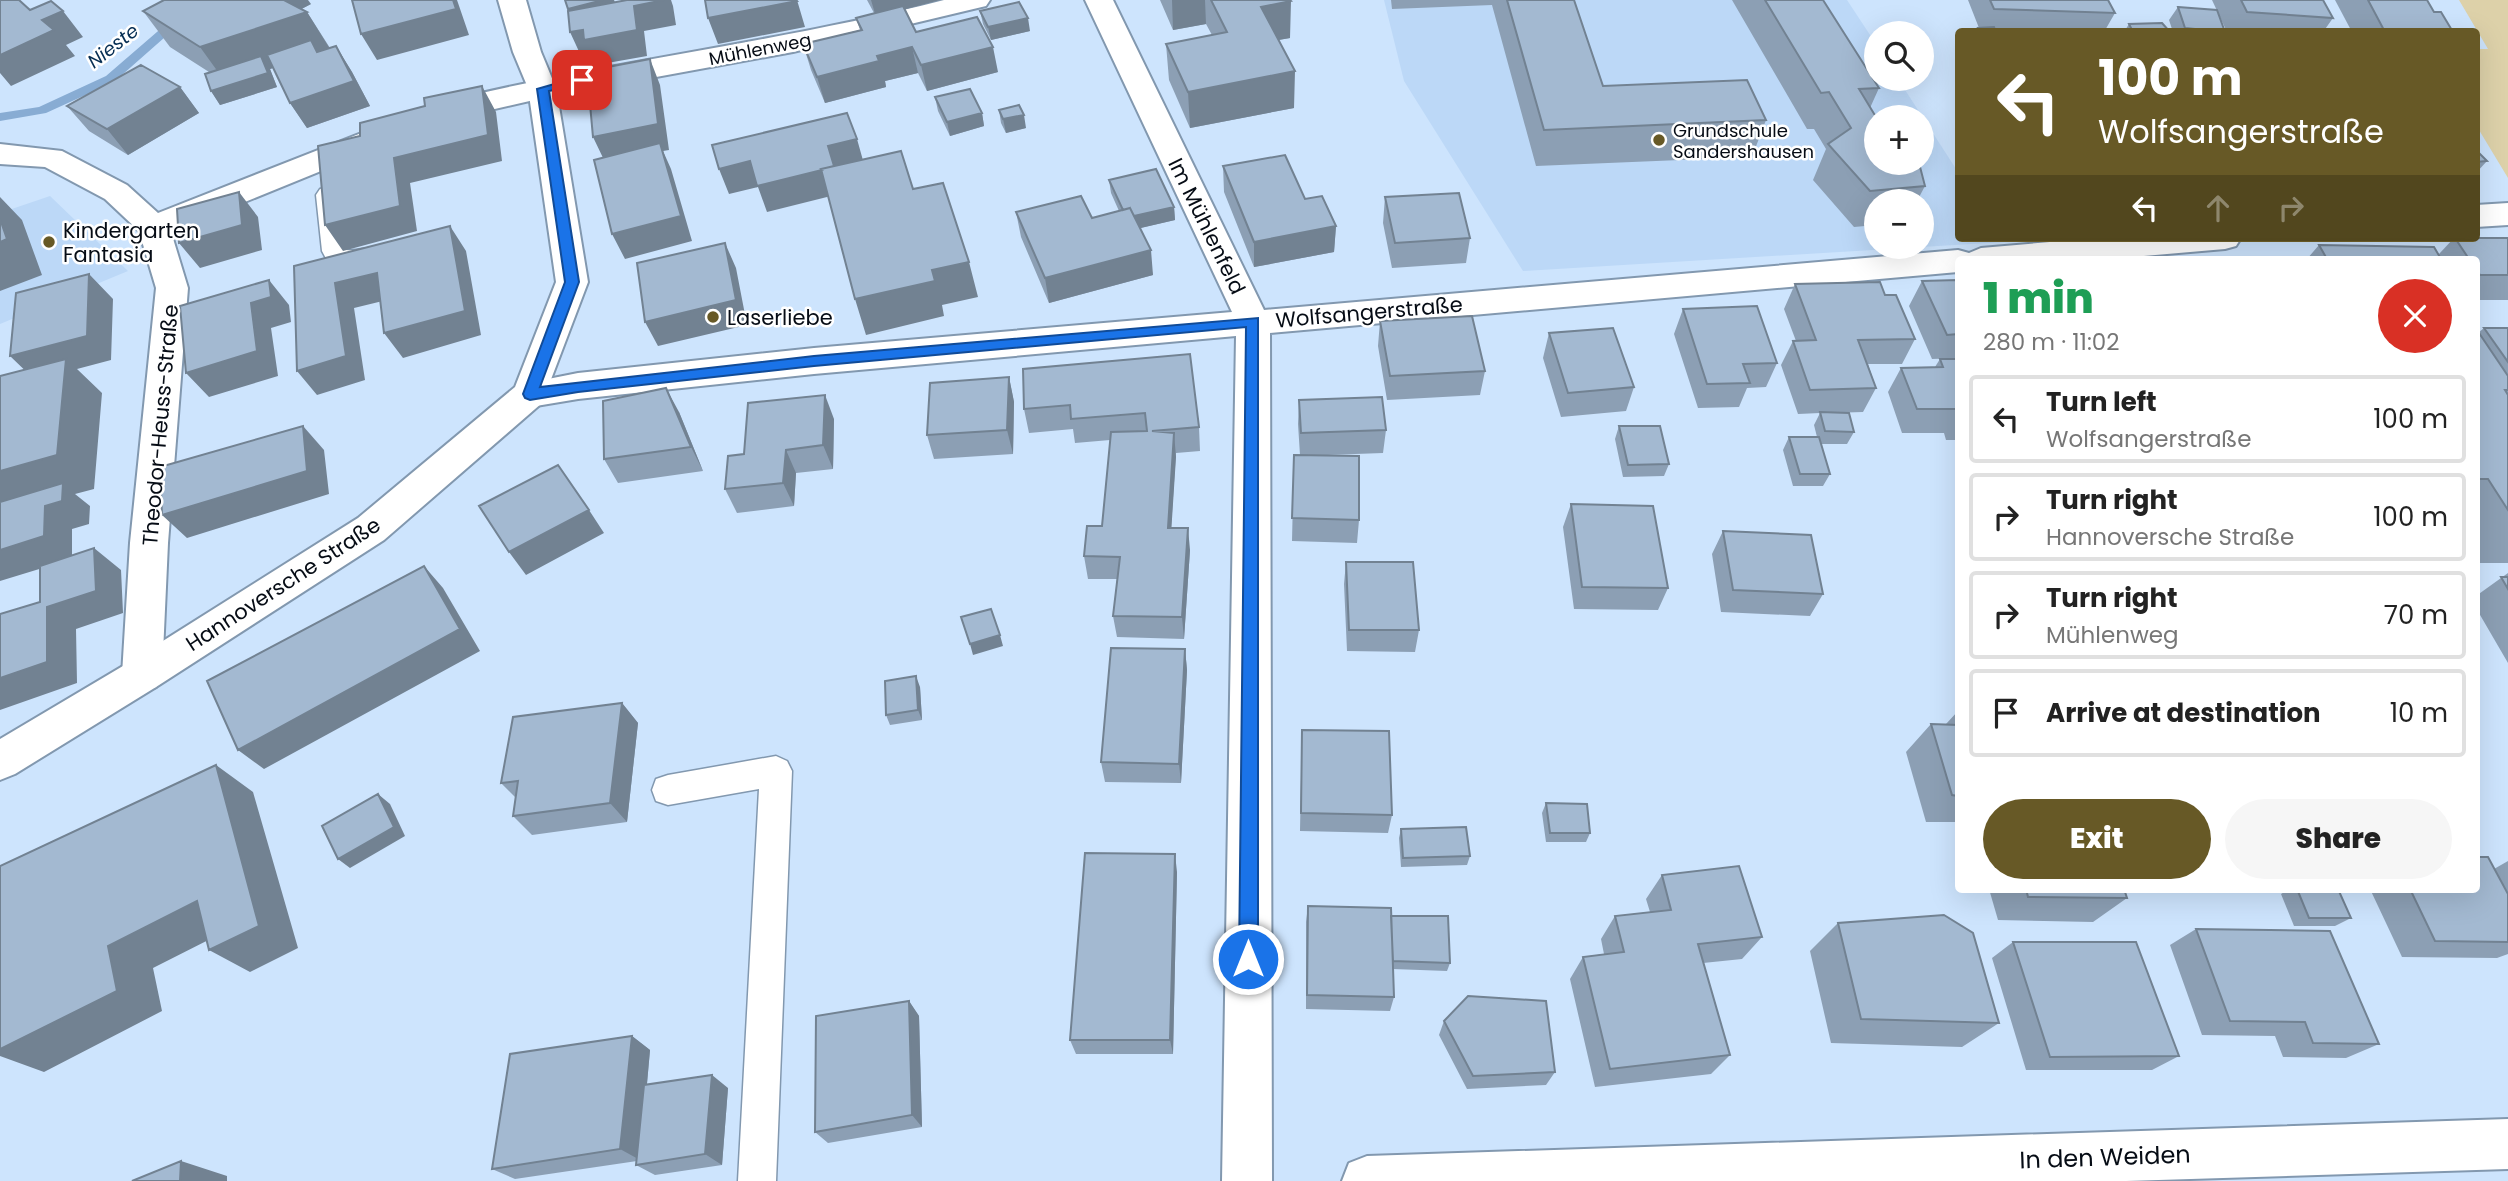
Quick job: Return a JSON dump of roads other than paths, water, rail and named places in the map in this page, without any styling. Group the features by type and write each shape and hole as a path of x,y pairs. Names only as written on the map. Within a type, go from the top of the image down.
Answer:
{"street":[{"name":"Hannoversche Straße","path":"0,761 142,676 371,529 530,394 572,282 542,89 527,52 512,0"},
{"name":"Mühlenweg","path":"542,89 848,33 976,0"},
{"name":"Im Mühlenfeld","path":"1099,0 1253,322 1247,1181"},
{"path":"0,154 51,158 116,192 154,227 439,112 542,89"},
{"path":"2480,216 2508,214"},
{"name":"Theodor-Heuss-Straße","path":"142,676 149,543 172,288 154,227"},
{"path":"2050,256 2186,242"},
{"name":"Wolfsangerstraße","path":"530,394 578,386 814,361 1955,261"},
{"name":"In den Weiden","path":"1367,1181 2508,1144"}],"lane":[{"path":"324,157 334,251 338,258 356,260 393,249"},
{"path":"668,790 776,771 757,1181"}],"waterway":[{"name":"Nieste","path":"0,117 42,110 110,79 201,0"}],"place":[{"name":"Grundschule Sandershausen","path":"1659,140"},
{"name":"Kindergarten Fantasia","path":"49,242"},
{"name":"Laserliebe","path":"713,317"}]}
